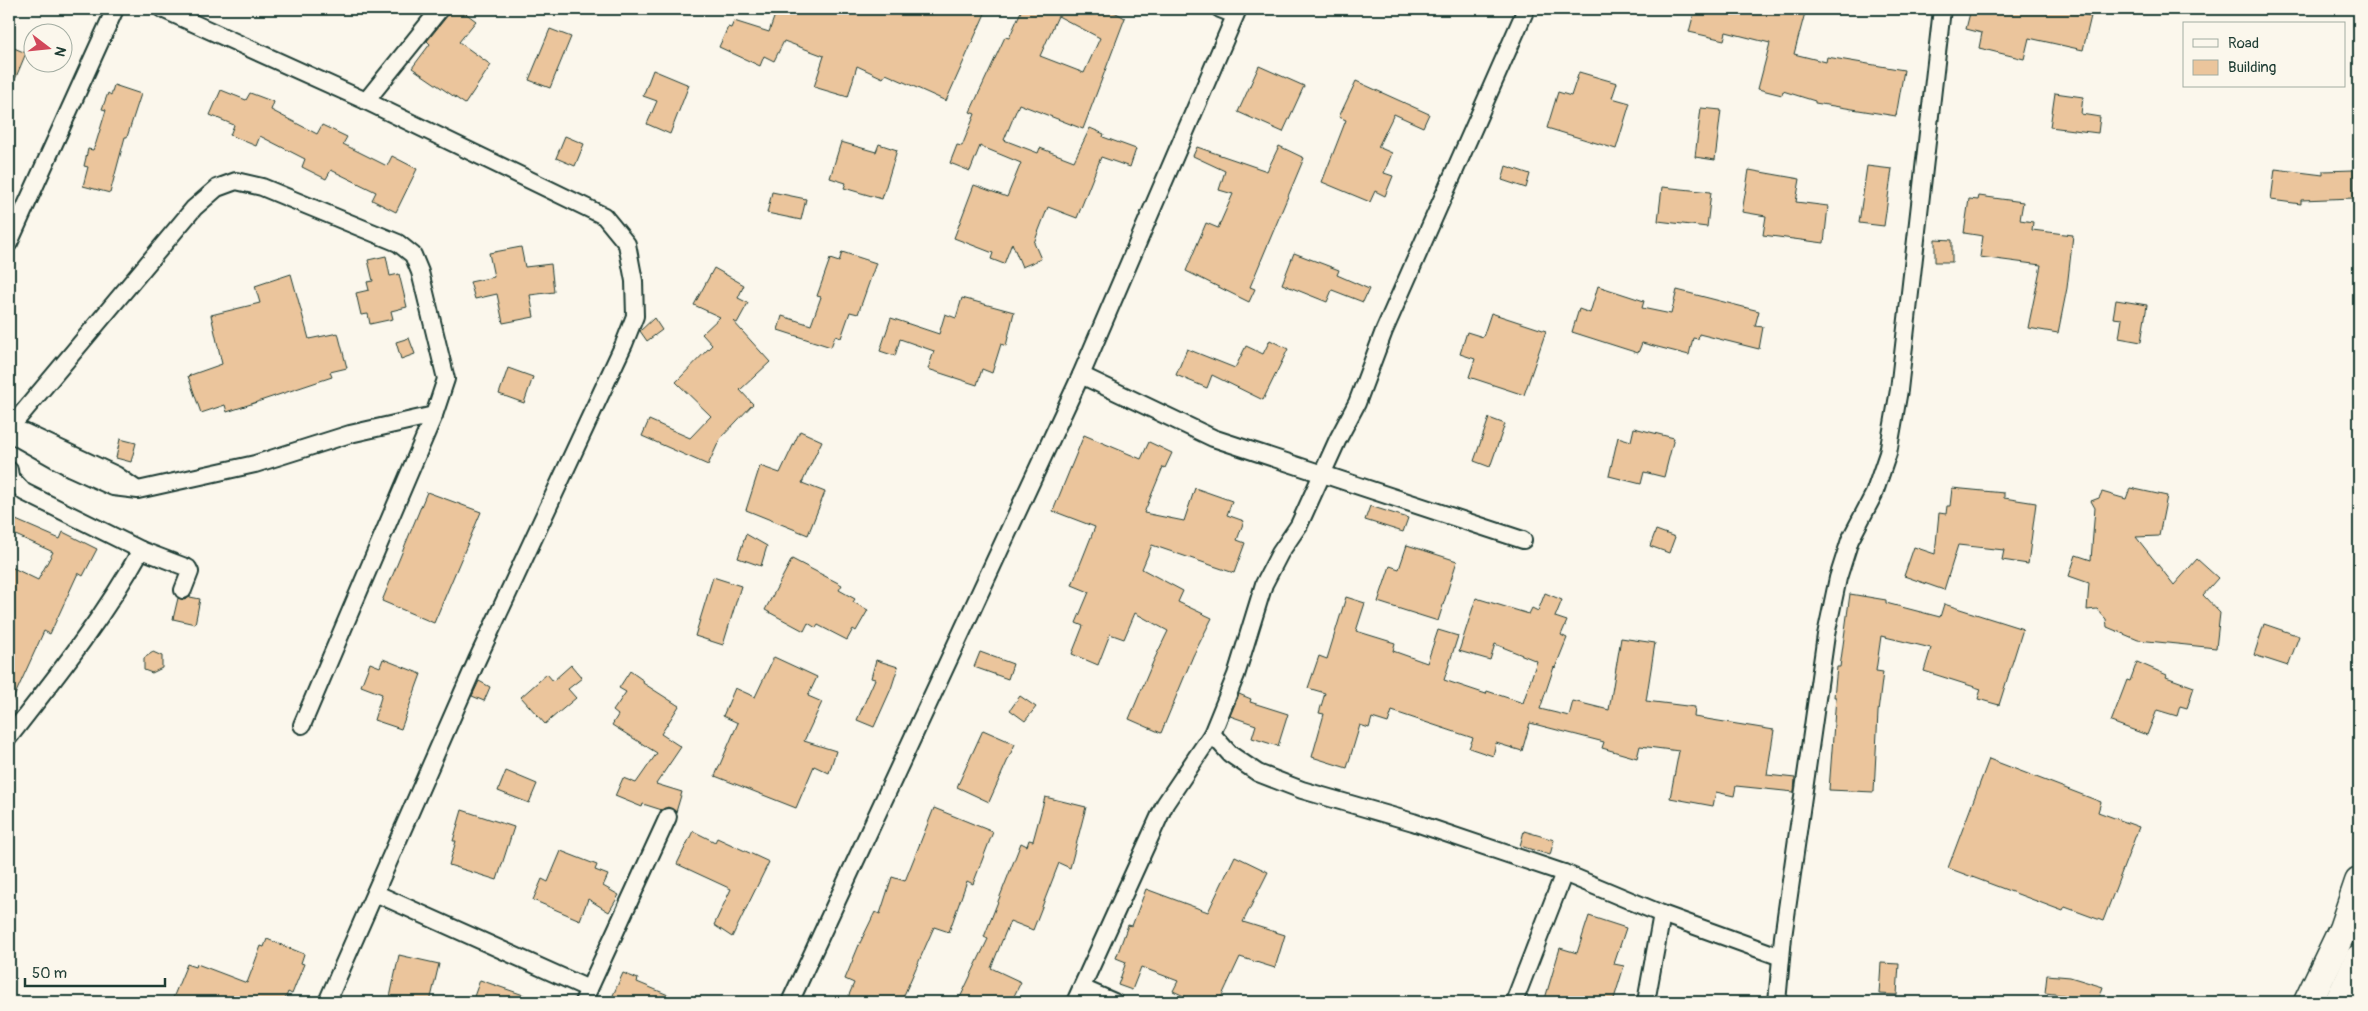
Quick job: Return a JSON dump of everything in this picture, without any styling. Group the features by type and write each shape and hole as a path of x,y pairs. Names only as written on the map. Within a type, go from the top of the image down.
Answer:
{"highway":[{"path":"2308,1002 2343,929 2359,882"},
{"path":"2339,1002 2359,959"}],"street":[{"path":"9,243 115,9"},
{"path":"162,9 366,101 604,216 627,244 634,281 635,316 624,344 477,660 326,1002"},
{"path":"366,101 440,9"},
{"path":"790,1002 1081,375 1237,12 1220,9"},
{"path":"1114,1002 1079,995 1165,804 1212,734 1236,675 1264,584 1299,525 1322,473 1357,403 1384,331 1526,9"},
{"path":"1777,1002 1781,957 1826,635 1838,578 1850,540 1877,486 1888,452 1899,390 1942,9"},
{"path":"302,725 434,415 446,379 420,272 413,255 398,243 262,187 236,181 217,188 194,208 11,430 18,438 71,468 113,487 138,490 255,464 350,434 434,415"},
{"path":"1081,375 1214,438 1523,540"},
{"path":"9,470 10,477 24,492 141,550 188,568 190,572 183,590"},
{"path":"9,737 94,623 122,583 141,550"},
{"path":"1212,734 1230,754 1258,773 1302,790 1414,822 1564,874 1662,914 1781,957"},
{"path":"375,893 586,996 668,817"},
{"path":"1514,1002 1564,874"},
{"path":"1646,1002 1662,914"}],"building":[{"path":"450,9 460,9 476,21 459,42 491,65 465,104 412,68 430,44 427,41 448,15"},
{"path":"777,9 987,9 946,101 886,74 883,78 857,66 848,97 814,87 824,56 784,41 774,61 764,56 760,66 719,47 728,27 731,28 734,21 769,32"},
{"path":"1022,9 1109,9 1125,18 1083,129 1019,104 1004,140 1038,153 1040,148 1074,161 1090,128 1104,134 1103,137 1136,149 1130,167 1101,157 1077,218 1048,207 1034,243 1041,259 1022,267 1012,243 1004,264 991,259 993,253 954,238 974,185 1007,197 1021,163 980,146 970,171 950,163 957,145 962,146 975,114 970,112 1005,37 1009,38","holes":["1058,16 1100,38 1084,73 1040,56"]},
{"path":"1695,9 1806,9 1794,54 1826,62 1827,57 1904,70 1896,116 1815,103 1815,101 1783,91 1782,95 1758,89 1770,43 1726,32 1724,40 1689,32"},
{"path":"1971,9 2057,9 2091,16 2083,50 2029,38 2024,59 1979,48 1982,33 1966,29"},
{"path":"550,29 571,37 550,88 529,80"},
{"path":"9,46 22,51 22,63 9,94"},
{"path":"1259,66 1304,86 1283,132 1238,112"},
{"path":"653,70 689,85 670,134 647,124 657,101 643,96"},
{"path":"1579,72 1617,83 1612,98 1630,103 1616,149 1547,128 1558,92 1571,96"},
{"path":"1356,81 1429,114 1423,127 1394,114 1378,147 1392,153 1384,173 1393,176 1385,196 1375,191 1370,202 1322,182 1346,120 1339,117"},
{"path":"114,85 141,94 127,137 125,137 110,193 83,186 88,167 84,166 88,149 93,150 96,143 106,110 102,109 108,93 111,95"},
{"path":"221,90 246,100 250,93 274,102 271,110 317,134 322,125 347,137 343,144 387,166 392,156 417,169 396,212 372,200 376,192 331,170 326,179 302,167 305,159 260,136 256,146 230,135 234,125 210,115"},
{"path":"2055,93 2083,97 2081,114 2100,117 2098,133 2050,127"},
{"path":"1701,108 1721,110 1715,160 1695,157"},
{"path":"565,136 584,144 575,166 556,158"},
{"path":"841,142 876,152 879,144 897,150 882,199 844,188 846,183 830,178"},
{"path":"1279,146 1304,158 1250,287 1255,289 1249,302 1186,271 1206,223 1218,228 1233,194 1219,190 1225,171 1193,156 1197,147 1267,171"},
{"path":"1506,166 1530,174 1526,188 1502,180"},
{"path":"1867,166 1892,169 1884,226 1859,223"},
{"path":"2275,169 2323,175 2323,171 2354,170 2354,198 2301,200 2301,204 2271,200"},
{"path":"1749,170 1800,179 1796,202 1828,206 1824,243 1763,235 1766,216 1742,212"},
{"path":"1662,187 1711,192 1707,227 1658,221"},
{"path":"772,192 806,199 801,220 767,213"},
{"path":"1979,196 2023,202 2020,220 2033,222 2032,230 2073,235 2067,288 2058,333 2028,328 2041,265 1980,257 1983,236 1964,233 1969,199 1978,200"},
{"path":"1935,239 1952,240 1952,262 1935,262"},
{"path":"521,247 525,267 551,264 554,292 530,295 534,317 503,323 497,294 475,299 470,282 494,277 489,253"},
{"path":"842,252 876,263 858,314 850,312 841,338 835,336 831,347 778,330 782,316 811,325 821,297 817,296 830,259 839,262"},
{"path":"1294,253 1339,270 1337,275 1369,289 1363,302 1332,290 1327,302 1282,284"},
{"path":"386,256 390,276 399,274 407,307 391,311 393,319 370,324 368,314 361,315 356,293 369,290 367,282 373,281 368,260"},
{"path":"714,268 744,285 738,298 748,303 737,323 733,321 770,362 740,390 753,404 720,439 708,465 642,436 649,420 690,438 711,416 676,382 712,345 702,334 720,317 694,305"},
{"path":"291,274 309,339 338,333 347,368 330,372 332,377 227,412 225,405 201,413 188,376 222,364 211,315 260,303 255,286"},
{"path":"1598,286 1644,301 1642,308 1671,314 1677,290 1759,311 1755,326 1763,327 1759,349 1699,334 1698,339 1693,338 1689,355 1642,343 1638,353 1572,332 1579,309 1590,313"},
{"path":"962,298 1014,312 1006,346 1001,344 992,373 982,369 977,385 928,369 934,351 900,339 895,356 880,351 891,318 939,334 945,314 956,318"},
{"path":"2116,300 2147,305 2141,342 2119,338 2122,319 2113,318"},
{"path":"1491,313 1546,331 1524,395 1469,377 1475,359 1460,354 1467,332 1483,337"},
{"path":"654,318 662,330 647,341 640,331"},
{"path":"409,338 415,354 401,359 396,342"},
{"path":"1270,340 1288,349 1263,400 1212,375 1207,388 1176,375 1187,349 1235,368 1246,346 1263,354"},
{"path":"508,368 533,377 524,403 499,394"},
{"path":"1489,418 1505,424 1490,467 1474,461"},
{"path":"1634,428 1674,438 1664,477 1644,472 1641,484 1609,476 1618,437 1631,441"},
{"path":"800,431 822,441 802,483 825,492 808,535 746,510 760,466 780,473"},
{"path":"1084,435 1141,459 1149,442 1172,453 1165,468 1163,467 1144,513 1184,521 1195,488 1232,501 1227,515 1244,521 1237,540 1245,543 1234,573 1152,545 1142,569 1183,591 1178,602 1212,618 1193,656 1161,733 1129,719 1168,631 1135,613 1124,639 1110,634 1098,665 1072,654 1083,626 1076,623 1089,592 1072,585 1095,527 1053,511"},
{"path":"120,439 136,443 131,462 116,458"},
{"path":"1952,488 2004,493 2004,498 2036,503 2028,564 2002,560 2004,550 1958,545 1944,590 1904,576 1914,547 1935,554 1939,513 1946,514 1947,506 1950,506"},
{"path":"2130,488 2167,496 2159,536 2136,537 2174,585 2197,559 2218,578 2203,595 2220,613 2216,648 2138,640 2107,627 2106,619 2097,609 2087,610 2089,583 2069,576 2076,555 2091,560 2095,508 2091,501 2099,498 2102,492 2126,499"},
{"path":"427,492 481,512 434,623 382,601"},
{"path":"1370,506 1408,518 1403,532 1365,520"},
{"path":"9,517 60,539 63,532 97,549 83,576 78,573 50,634 44,631 9,708 9,566 38,580 53,552 9,532"},
{"path":"1656,530 1675,537 1669,553 1650,546"},
{"path":"746,534 767,546 761,566 738,558"},
{"path":"1407,545 1457,561 1438,621 1378,602 1390,566 1399,569"},
{"path":"792,559 842,585 839,590 855,599 853,602 868,610 856,631 853,629 847,640 818,625 816,628 808,623 804,631 765,610"},
{"path":"713,577 741,586 723,645 695,636"},
{"path":"1545,593 1562,600 1555,617 1567,621 1561,635 1567,638 1554,667 1540,709 1569,716 1573,701 1609,710 1621,638 1655,643 1646,701 1695,707 1694,717 1774,730 1767,775 1795,778 1794,792 1736,786 1734,796 1716,792 1713,806 1670,798 1679,751 1640,746 1637,758 1602,748 1604,742 1530,723 1522,751 1496,743 1493,756 1469,748 1473,738 1392,711 1388,723 1372,718 1369,728 1360,725 1347,768 1312,757 1324,714 1319,713 1325,693 1308,688 1319,656 1327,659 1346,597 1365,603 1356,631 1395,643 1393,651 1427,663 1438,630 1458,636 1444,680 1486,694 1487,691 1523,703 1537,661 1495,644 1490,660 1459,651 1476,598 1529,614 1532,608 1538,611"},
{"path":"1850,594 1886,600 1886,603 1940,617 1944,604 2023,629 1999,705 1978,699 1981,689 1924,671 1931,648 1881,636 1876,671 1883,672 1878,712 1874,792 1829,790 1837,667 1840,667"},
{"path":"190,597 200,599 195,624 173,619 178,598 184,600"},
{"path":"2264,624 2299,636 2288,666 2254,655"},
{"path":"153,652 162,656 162,668 152,673 144,670 144,658"},
{"path":"980,652 1013,664 1008,679 974,667"},
{"path":"774,657 817,677 808,696 822,702 804,741 836,751 829,773 814,766 796,808 715,776 738,723 723,716 735,688 755,697"},
{"path":"383,659 421,674 401,729 374,720 382,694 361,686 370,663 380,667"},
{"path":"876,660 898,667 891,689 874,727 857,720 875,679 871,678"},
{"path":"2137,662 2167,675 2166,677 2194,687 2187,708 2180,706 2177,716 2157,710 2147,735 2111,722 2127,680 2130,681"},
{"path":"571,665 582,678 568,689 576,698 545,724 521,697 547,674 553,681"},
{"path":"630,671 644,681 643,683 679,706 661,734 681,747 656,784 682,792 676,812 668,807 662,810 643,804 642,807 615,796 623,778 636,783 657,753 612,725 618,715 613,711 626,692 619,688"},
{"path":"479,681 490,687 484,701 472,696"},
{"path":"1239,694 1251,699 1250,702 1288,714 1278,746 1252,738 1256,725 1230,716"},
{"path":"1020,696 1036,707 1025,721 1010,710"},
{"path":"983,730 1015,744 989,802 957,787"},
{"path":"1989,759 2101,802 2098,812 2139,827 2103,921 2065,907 2063,911 1948,868"},
{"path":"506,771 537,784 529,803 498,791"},
{"path":"1045,797 1086,807 1070,868 1059,863 1033,930 1010,921 991,968 1021,982 1011,1002 958,1002 988,939 984,937 1021,843 1027,846 1029,840 1033,841"},
{"path":"934,808 993,832 973,884 967,881 949,932 934,927 901,1002 846,1002 854,983 845,979 859,945 875,912 880,914 892,877 905,881"},
{"path":"462,810 514,827 497,880 449,865 456,841 453,841"},
{"path":"693,831 715,842 717,838 769,862 732,937 714,925 731,889 677,864"},
{"path":"1524,831 1554,840 1550,855 1520,846"},
{"path":"561,851 597,865 595,870 608,875 603,886 619,895 609,912 588,899 580,920 533,900 542,879 548,882"},
{"path":"1235,856 1268,872 1243,922 1285,935 1275,968 1240,957 1219,1002 1197,1002 1173,991 1178,981 1141,967 1132,990 1118,985 1126,962 1116,958 1128,925 1132,926 1146,889 1208,912"},
{"path":"1589,916 1626,928 1614,964 1624,966 1613,1002 1544,1002 1560,948 1577,953"},
{"path":"267,939 304,954 301,963 304,964 292,994 288,992 284,1002 183,1002 173,998 187,964 196,967 197,964 247,983 261,946 264,947"},
{"path":"399,955 439,964 430,1002 389,1002"},
{"path":"1881,963 1899,964 1897,995 1879,994"},
{"path":"623,973 638,979 637,982 685,1002 610,1002"},
{"path":"2047,975 2070,977 2103,987 2098,1002 2087,1002 2063,995 2045,993"},
{"path":"480,980 538,1000 538,1002 472,1002"}]}
